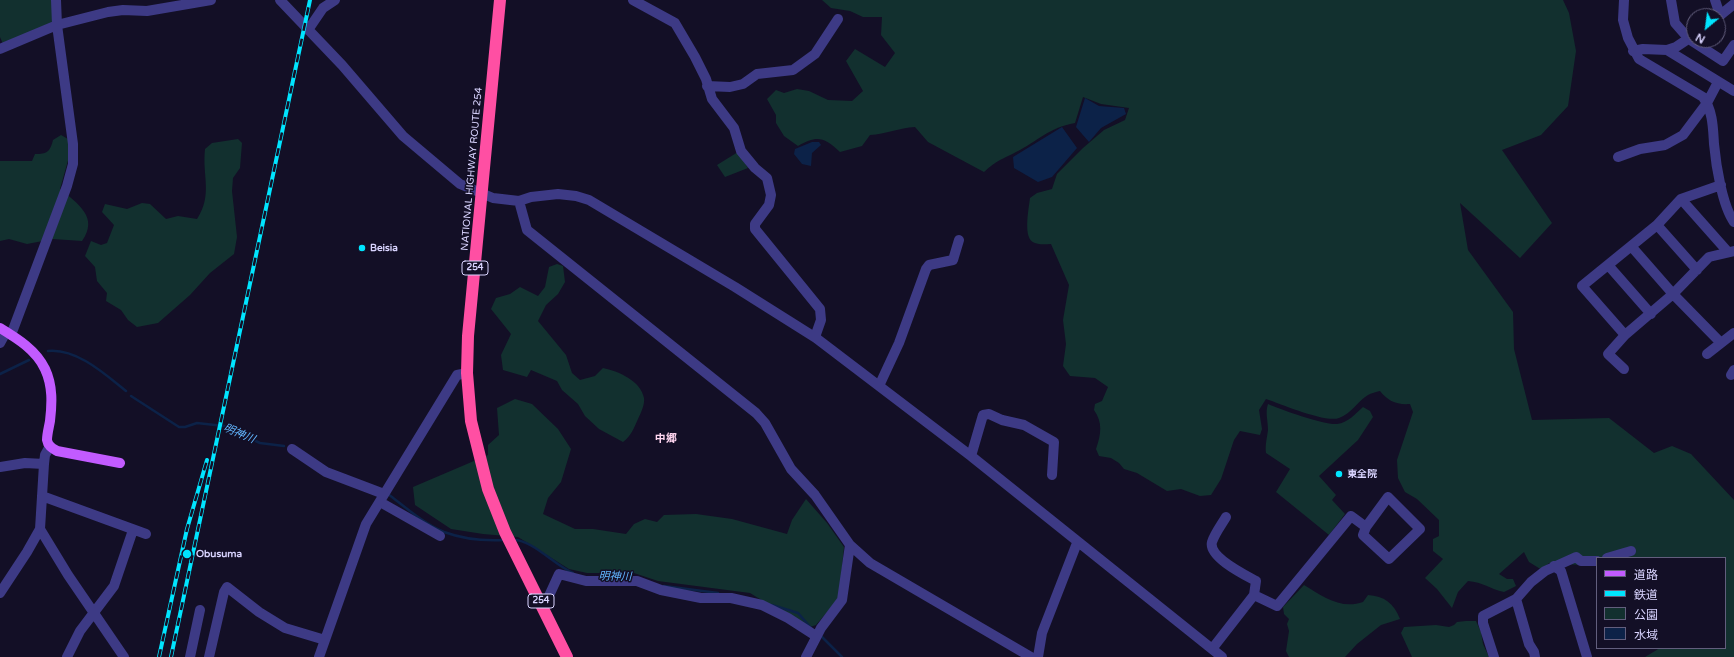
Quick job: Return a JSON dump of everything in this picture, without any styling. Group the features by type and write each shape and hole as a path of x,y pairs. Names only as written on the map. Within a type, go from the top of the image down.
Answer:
{"highway":[{"name":"NATIONAL HIGHWAY ROUTE 254","path":"500,0 483,195 468,336 467,373 471,421 474,440 493,504 505,532 542,604 566,657"}],"main road":[{"path":"6,332 24,343 36,355 45,369 51,386 52,408 47,440 50,446 57,451 120,463"}],"street":[{"path":"0,343 6,332 67,186 73,164 73,144 57,26 56,0"},
{"path":"0,49 57,26 108,12 123,10 147,12 211,0"},
{"path":"280,0 353,78 402,136 460,184 493,198 519,201 531,197 558,194 576,196 589,200 736,287 814,337 879,386 970,456 1077,543 1222,657"},
{"path":"308,30 323,8 335,0"},
{"path":"633,0 675,23 695,57 712,99 734,128 741,152 747,160 766,178 771,195 769,205 756,224 755,229 820,309 821,320 814,337"},
{"path":"1624,0 1623,20 1634,51 1639,59 1702,97 1707,103 1713,125 1714,146 1725,205 1734,222"},
{"path":"1671,0 1676,24 1686,32"},
{"path":"1726,10 1734,4"},
{"path":"707,86 730,87 743,84 757,74 793,70 815,54 838,18"},
{"path":"1667,50 1686,40"},
{"path":"1706,48 1723,61 1734,45"},
{"path":"1634,51 1643,49 1667,50 1734,91"},
{"path":"1618,156 1640,149 1665,144 1683,135 1707,103 1718,82"},
{"path":"1625,335 1582,286 1657,225 1681,199 1721,185"},
{"path":"1624,369 1608,354 1625,335 1673,294 1710,257 1731,251 1681,199"},
{"path":"519,201 527,230 756,413 765,423 791,469 814,495 850,545 870,563 1031,657"},
{"path":"1657,225 1697,270"},
{"path":"879,386 899,343 926,269 929,265 953,260 959,240"},
{"path":"1631,246 1673,294 1721,343"},
{"path":"1608,265 1650,314"},
{"path":"1707,354 1734,333"},
{"path":"319,657 366,524 457,375 467,373"},
{"path":"970,456 983,415 989,414 1002,420 1024,425 1054,442 1052,475"},
{"path":"0,593 28,552 40,529 45,455 50,446"},
{"path":"292,449 326,472 382,498 440,536"},
{"path":"0,467 26,463 44,464"},
{"path":"42,496 146,534"},
{"path":"1388,497 1420,529 1389,559 1363,535 1366,527 1388,497"},
{"path":"1254,594 1277,606 1351,516 1366,527"},
{"path":"1212,649 1254,594 1256,581 1230,566 1213,550 1212,542 1226,517"},
{"path":"40,529 68,575 124,657"},
{"path":"67,657 80,631 114,586 133,530"},
{"path":"1038,657 1042,633 1077,543"},
{"path":"806,657 818,633 842,600 849,562 850,545"},
{"path":"1610,557 1631,551"},
{"path":"1494,657 1482,623 1483,616 1516,599 1531,582 1554,566 1576,557 1581,561 1596,561"},
{"path":"1554,566 1561,571 1587,657"},
{"path":"542,604 548,598 559,574 586,581 637,581 661,590 701,598 731,598 762,606 818,633"},
{"path":"209,657 224,592 227,587 259,612 285,628 325,640"},
{"path":"1516,599 1529,644 1535,657"},
{"path":"190,657 200,610"}],"green space":[{"path":"0,0 52,0 53,20 51,23 3,44 0,37"},
{"path":"822,0 1563,0 1569,13 1576,51 1568,106 1541,135 1502,150 1552,223 1520,258 1460,203 1468,250 1513,312 1514,349 1532,420 1609,418 1654,453 1672,446 1691,454 1734,500 1734,657 1645,657 1658,649 1726,649 1726,557 1596,557 1596,566 1549,563 1542,570 1529,562 1524,552 1499,574 1507,579 1513,579 1516,586 1504,592 1468,581 1458,592 1452,608 1437,589 1425,578 1443,559 1433,551 1433,539 1439,536 1439,520 1417,499 1405,492 1398,478 1397,460 1413,412 1410,404 1393,402 1380,391 1368,395 1351,411 1343,416 1332,419 1314,416 1266,399 1259,410 1262,429 1260,435 1240,431 1234,440 1221,479 1211,495 1200,496 1181,489 1167,491 1137,473 1124,469 1119,463 1111,458 1099,456 1096,449 1100,433 1100,424 1094,410 1095,404 1102,401 1108,387 1095,378 1070,376 1063,366 1066,344 1063,320 1069,285 1051,244 1039,244 1031,241 1027,230 1027,223 1030,198 1037,193 1052,189 1057,174 1083,148 1104,130 1125,120 1129,108 1101,104 1083,97 1075,123 1050,131 1024,148 996,163 984,172 928,142 915,127 870,135 862,146 840,152 829,143 820,139 810,140 798,146 784,136 776,123 776,115 767,99 776,90 784,93 797,89 809,91 828,100 852,101 863,91 846,61 855,49 885,67 895,53 881,35 882,17 863,17 850,11 831,8"},
{"path":"61,135 68,139 69,157 60,189 79,206 87,218 87,232 82,241 53,239 27,244 9,239 0,241 0,161 32,161 35,154 47,152 51,147 53,140"},
{"path":"238,139 242,143 240,168 233,178 232,191 237,237 234,254 210,273 190,295 158,323 137,327 128,320 121,310 106,301 107,293 97,281 95,267 85,256 91,241 101,245 107,243 114,225 102,212 105,204 127,209 142,203 150,204 166,219 178,216 197,219 202,210 206,193 204,159 205,149 212,143"},
{"path":"738,152 748,168 725,177 717,165"},
{"path":"557,264 563,266 565,282 558,294 546,305 538,321 566,355 572,373 580,380 595,376 603,368 622,374 634,382 642,392 644,400 640,414 632,432 623,442 599,429 585,416 578,404 562,390 557,381 531,370 527,377 503,370 501,355 511,334 491,309 496,298 510,294 520,287 538,296 545,287 549,267"},
{"path":"515,399 532,404 558,429 571,449 561,482 548,498 543,514 575,529 593,529 626,534 634,524 645,519 657,522 664,515 696,514 732,519 787,534 792,520 806,499 827,523 844,547 839,598 816,625 807,628 750,593 658,581 634,573 587,573 569,569 518,537 451,529 415,505 413,487 488,455 488,445 499,435 497,408"},
{"name":"東全院","path":"1268,404 1303,417 1331,424 1345,422 1363,407 1370,411 1373,417 1358,440 1319,476 1336,495 1332,500 1345,514 1329,535 1276,492 1290,469 1266,453"},
{"path":"1304,585 1332,601 1339,603 1355,604 1363,602 1368,595 1379,597 1388,601 1398,613 1400,619 1381,625 1357,644 1345,657 1289,657 1286,651 1289,631 1287,624 1289,619 1284,614 1283,607"},
{"path":"1476,621 1481,632 1483,644 1489,657 1412,657 1401,633 1404,627 1436,625 1449,627 1457,622"}],"water":[{"path":"1085,98 1099,106 1124,108 1126,114 1101,128 1089,142 1076,127"},
{"path":"1062,127 1077,148 1052,177 1038,182 1014,168 1013,157"},
{"path":"812,142 819,142 821,145 812,153 811,166 802,164 794,154 795,149"}],"waterway":[{"name":"明神川","path":"48,351 59,351 80,358 126,391"},
{"name":"明神川","path":"0,374 29,360"},
{"name":"明神川","path":"131,396 179,427 185,427 197,423 224,426 260,443 284,446"},
{"name":"明神川","path":"388,494 422,520 444,532 474,539 504,540"},
{"name":"明神川","path":"513,540 520,541 536,548 566,570 573,573"},
{"name":"明神川","path":"664,586 718,593"},
{"name":"明神川","path":"772,605 798,613 811,628"},
{"name":"明神川","path":"820,635 842,657"}],"railway":[{"path":"171,657 310,0"},
{"path":"159,657 187,529 207,460"}],"place":[{"name":"Beisia","path":"362,248"},
{"name":"東全院","path":"1339,474"},
{"name":"Obusuma","path":"187,554"}],"district":[{"name":"中郷","path":"666,439"}]}
